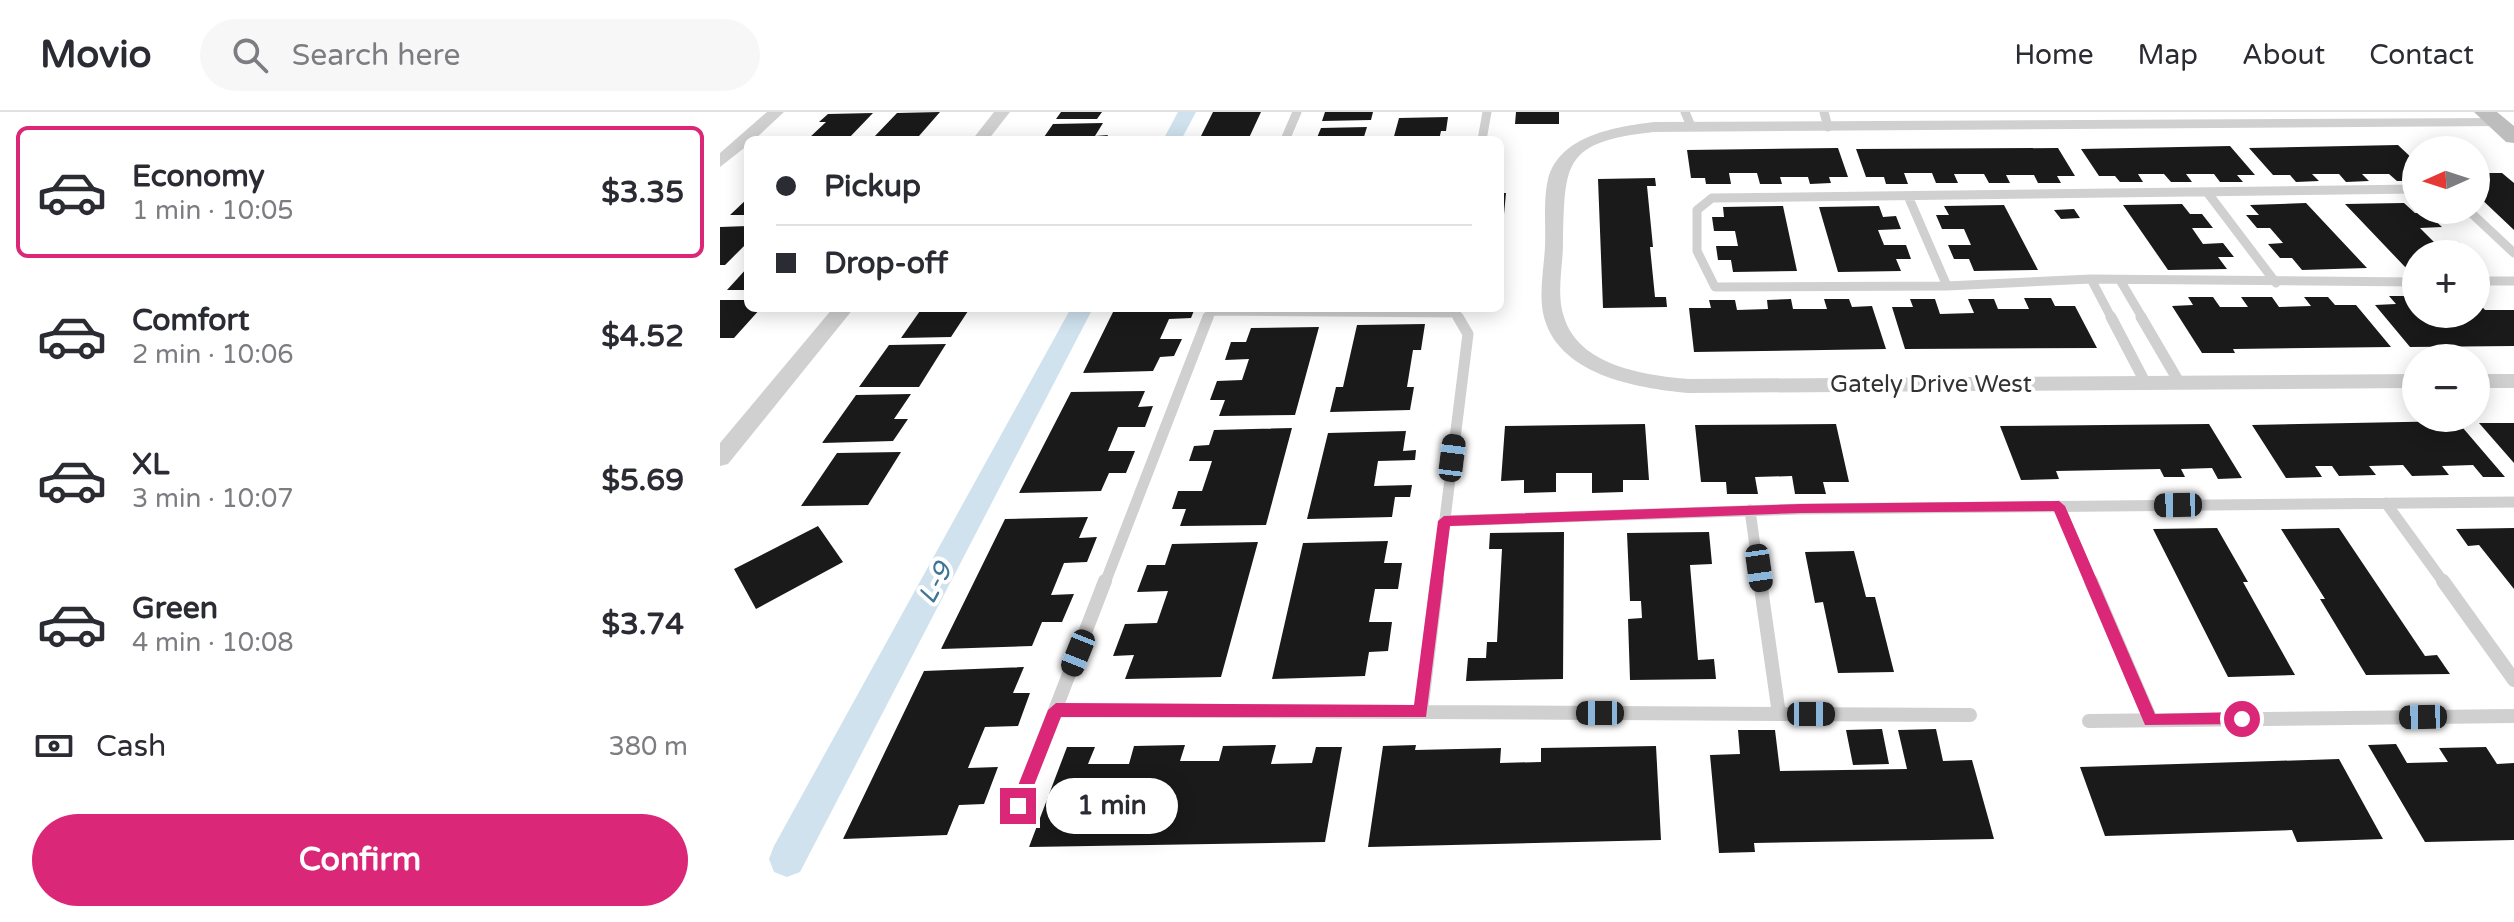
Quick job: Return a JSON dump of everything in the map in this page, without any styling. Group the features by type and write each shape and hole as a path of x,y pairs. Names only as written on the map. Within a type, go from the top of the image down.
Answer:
{"street":[{"path":"749,136 776,112"},
{"path":"983,136 1002,112"},
{"name":"Gately Drive West","path":"2402,381 1688,386 1636,379 1586,357 1560,329 1551,299 1559,172 1569,158 1594,141 1616,133 1688,119 2498,124"},
{"path":"720,162 744,141"},
{"path":"720,458 841,312"},
{"path":"2490,381 2514,381"}],"lane":[{"path":"1287,136 1297,112"},
{"path":"1483,136 1487,112"},
{"path":"2402,189 1712,198 1697,210 1697,251 1715,287 1947,286 2091,279 2402,282"},
{"path":"2207,192 2276,283"},
{"path":"1908,196 1947,286"},
{"path":"2483,224 2514,253"},
{"path":"2091,279 2145,382"},
{"path":"2120,280 2179,382"},
{"path":"2490,281 2514,281"},
{"path":"1018,806 1211,312"},
{"path":"1395,312 1456,313 1468,334 1421,712"},
{"path":"1444,521 1750,510 2514,502"},
{"path":"2386,503 2514,680"},
{"path":"2059,506 2151,720"},
{"path":"1750,510 1779,714"},
{"path":"1056,710 1970,715"},
{"path":"2089,721 2514,716"}],"building":[{"path":"940,112 919,136 875,136 897,113"},
{"path":"1061,112 1102,112 1097,119 1056,119"},
{"path":"1213,112 1261,112 1250,136 1201,136"},
{"path":"1325,112 1373,112 1371,120 1322,121"},
{"path":"1516,112 1559,112 1559,124 1515,124"},
{"path":"873,113 851,136 811,136 826,122 819,122 828,114"},
{"path":"1448,117 1446,131 1441,131 1440,136 1394,136 1399,118"},
{"path":"1103,123 1095,136 1045,136 1053,124"},
{"path":"1367,127 1364,136 1318,136 1321,128"},
{"path":"2398,145 2402,149 2402,181 2389,174 2362,174 2369,181 2346,182 2339,174 2312,174 2319,181 2296,182 2290,175 2273,175 2249,148"},
{"path":"2230,146 2255,175 2237,175 2243,182 2220,182 2214,174 2186,174 2192,182 2171,182 2164,174 2138,174 2143,182 2120,182 2115,176 2099,176 2081,149"},
{"path":"1838,148 1848,177 1829,177 1831,183 1810,184 1808,177 1780,177 1782,184 1760,184 1757,173 1729,173 1731,184 1706,184 1705,178 1691,178 1687,150"},
{"path":"2058,148 2075,176 2057,176 2061,183 2038,183 2034,175 2006,175 2010,183 1989,183 1984,174 1954,174 1958,183 1936,183 1932,173 1904,173 1908,184 1886,184 1884,177 1866,177 1856,149"},
{"path":"2490,173 2502,173 2514,183 2514,230 2490,207"},
{"path":"1655,178 1656,186 1647,186 1653,247 1650,247 1655,297 1666,297 1667,307 1603,308 1598,179"},
{"path":"744,202 744,215 730,215"},
{"path":"2306,203 2367,268 2302,270 2292,258 2280,258 2268,244 2283,243 2270,228 2257,228 2246,215 2259,215 2250,205"},
{"path":"2402,203 2402,224 2439,224 2442,227 2420,228 2432,240 2402,240 2402,264 2345,204"},
{"path":"2182,204 2190,214 2202,214 2213,228 2192,228 2203,244 2223,243 2234,257 2218,257 2227,269 2168,270 2123,205"},
{"path":"2004,205 2038,270 1974,271 1969,259 1954,259 1948,245 1971,245 1964,229 1942,229 1936,215 1949,215 1944,206"},
{"path":"1783,206 1797,271 1733,272 1731,260 1718,260 1716,246 1738,246 1735,231 1714,231 1712,217 1724,217 1723,207"},
{"path":"1879,206 1883,217 1896,216 1901,229 1878,230 1884,245 1906,245 1911,259 1896,259 1901,271 1838,272 1819,207"},
{"path":"2074,209 2080,218 2061,219 2054,210"},
{"path":"744,226 744,246 725,265 720,265 720,227"},
{"path":"744,271 744,290 727,290"},
{"path":"2389,296 2402,296 2402,328 2490,328 2490,310 2514,310 2514,346 2408,344 2375,305 2396,304"},
{"path":"2188,297 2213,297 2220,307 2248,307 2241,297 2272,297 2279,307 2311,306 2304,297 2328,297 2335,305 2356,305 2391,347 2233,349 2235,353 2202,353 2172,306 2193,305"},
{"path":"2024,298 2051,298 2055,306 2075,306 2097,348 1905,349 1892,307 1913,307 1910,299 1935,299 1940,314 1974,313 1968,299 1994,299 1998,309 2029,309"},
{"path":"1791,299 1793,309 1827,309 1824,299 1849,299 1852,307 1872,306 1886,349 1694,352 1689,308 1711,308 1709,300 1735,300 1737,310 1768,309 1767,300"},
{"path":"720,300 744,300 744,312 757,312 734,338 720,338"},
{"path":"919,312 967,312 951,337 901,338"},
{"path":"1113,312 1193,312 1191,318 1169,319 1160,339 1182,339 1174,356 1160,357 1153,371 1083,373"},
{"path":"1425,324 1421,350 1413,350 1407,387 1414,387 1410,410 1330,412 1336,387 1343,387 1357,325"},
{"path":"1319,327 1295,415 1219,416 1225,400 1210,400 1217,381 1242,380 1249,359 1225,360 1231,342 1246,342 1251,328"},
{"path":"946,344 919,387 859,387 889,345"},
{"path":"1145,391 1138,407 1153,406 1145,427 1118,427 1108,451 1135,451 1126,473 1109,473 1101,491 1019,493 1071,392"},
{"path":"911,394 894,419 908,419 893,441 822,443 856,395"},
{"path":"2402,422 2402,432 2466,432 2505,477 2483,477 2473,465 2442,466 2449,475 2412,476 2403,465 2369,466 2376,475 2339,476 2332,466 2315,466 2322,477 2286,478 2252,425"},
{"path":"2490,423 2514,423 2514,463 2487,432 2490,432"},
{"path":"1645,424 1649,480 1623,480 1623,492 1592,493 1592,473 1556,473 1556,492 1524,493 1524,480 1501,481 1505,426"},
{"path":"1836,424 1849,482 1823,482 1826,494 1795,494 1792,476 1755,477 1758,494 1727,494 1726,482 1701,482 1695,425"},
{"path":"2209,424 2242,478 2218,479 2212,468 2181,469 2185,477 2164,477 2160,469 2056,471 2059,479 2021,480 2000,426"},
{"path":"1292,428 1266,525 1180,526 1186,509 1172,509 1178,491 1202,491 1212,461 1189,461 1194,446 1209,445 1214,430"},
{"path":"1406,431 1403,451 1416,450 1415,460 1378,461 1374,486 1412,485 1410,497 1395,497 1392,517 1307,519 1328,433"},
{"path":"901,452 868,505 801,506 837,453"},
{"path":"1088,517 1079,538 1097,537 1087,562 1064,563 1051,595 1074,594 1062,622 1042,622 1032,646 941,649 1005,519"},
{"path":"818,526 843,562 756,609 734,569"},
{"path":"2217,528 2295,675 2228,677 2153,529"},
{"path":"2339,528 2425,656 2437,655 2450,674 2366,675 2320,599 2325,599 2281,529"},
{"path":"2514,528 2514,589 2479,545 2468,546 2456,529"},
{"path":"1564,532 1563,679 1466,681 1468,658 1486,658 1487,642 1497,642 1502,549 1489,549 1490,533"},
{"path":"1709,532 1712,564 1690,565 1698,660 1714,659 1716,679 1630,680 1628,619 1642,618 1641,601 1630,601 1627,533"},
{"path":"1388,541 1384,563 1402,563 1398,589 1375,589 1369,622 1392,622 1388,651 1369,652 1365,676 1272,679 1303,543"},
{"path":"1258,542 1221,677 1125,679 1134,655 1113,656 1125,624 1157,623 1168,591 1137,592 1147,565 1165,565 1172,544"},
{"path":"1854,551 1866,597 1875,597 1894,672 1838,673 1823,602 1815,603 1805,552"},
{"path":"1024,667 1013,693 1030,693 1018,726 985,727 968,768 998,767 984,804 959,805 947,835 843,839 924,671"},
{"path":"1882,729 1889,764 1853,765 1846,730"},
{"path":"1936,729 1943,761 1972,760 1994,839 1754,843 1755,852 1719,853 1710,755 1740,754 1738,730 1775,730 1780,771 1907,769 1898,730"},
{"path":"2396,744 2407,763 2448,762 2439,748 2486,747 2497,764 2514,763 2514,840 2425,842 2368,745"},
{"path":"1185,745 1180,761 1219,761 1223,746 1276,745 1271,764 1312,763 1316,747 1342,747 1325,842 1029,847 1067,747 1095,747 1088,764 1129,764 1134,746"},
{"path":"1416,745 1415,750 1501,748 1500,763 1541,762 1541,748 1656,746 1661,840 1368,847 1383,746"},
{"path":"2339,759 2383,839 2297,842 2292,830 2105,836 2080,767"}],"waterway":[{"name":"L-9","path":"1174,136 1187,112"},
{"name":"L-9","path":"787,859 1080,312"}],"route":[{"path":"1018,806 1056,710 1421,712 1444,521 1801,509 2059,506 2151,720 2242,719"}]}
